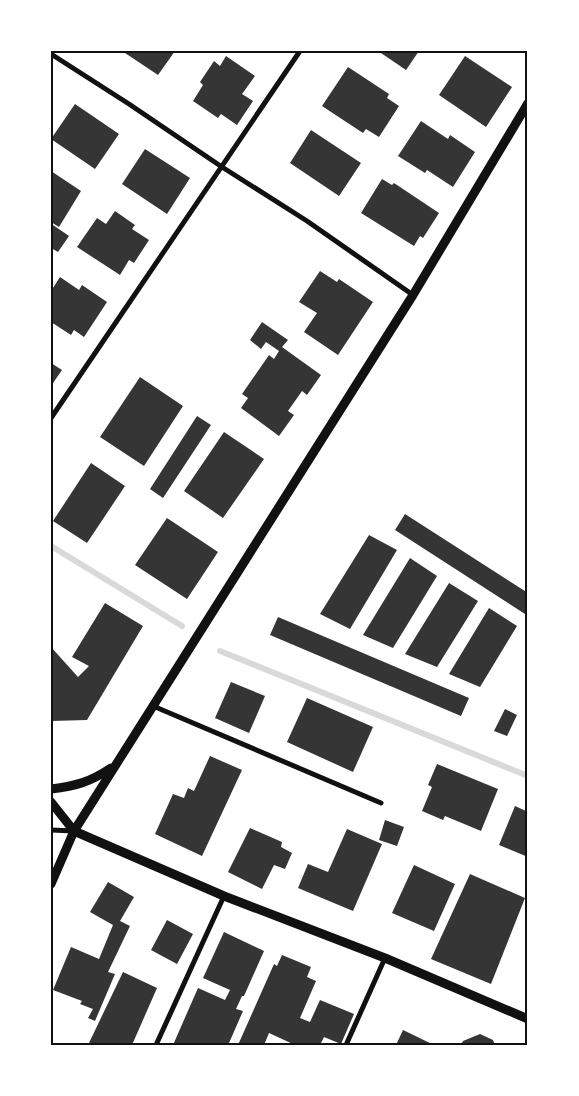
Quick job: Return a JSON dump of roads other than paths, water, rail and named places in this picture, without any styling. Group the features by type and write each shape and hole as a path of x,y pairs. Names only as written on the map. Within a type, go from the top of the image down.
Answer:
{"street":[{"path":"51,418 300,51"},
{"path":"51,54 307,221 413,295"},
{"path":"51,884 74,831 413,295 528,103"},
{"path":"153,706 381,802"},
{"path":"51,789 74,787 96,778 115,765"},
{"path":"51,802 74,831"},
{"path":"51,830 74,831 224,896 385,958 528,1019"},
{"path":"156,1045 224,896"},
{"path":"346,1045 385,958"}],"waterway":[{"path":"51,546 182,626"},
{"path":"220,651 528,776"}]}
